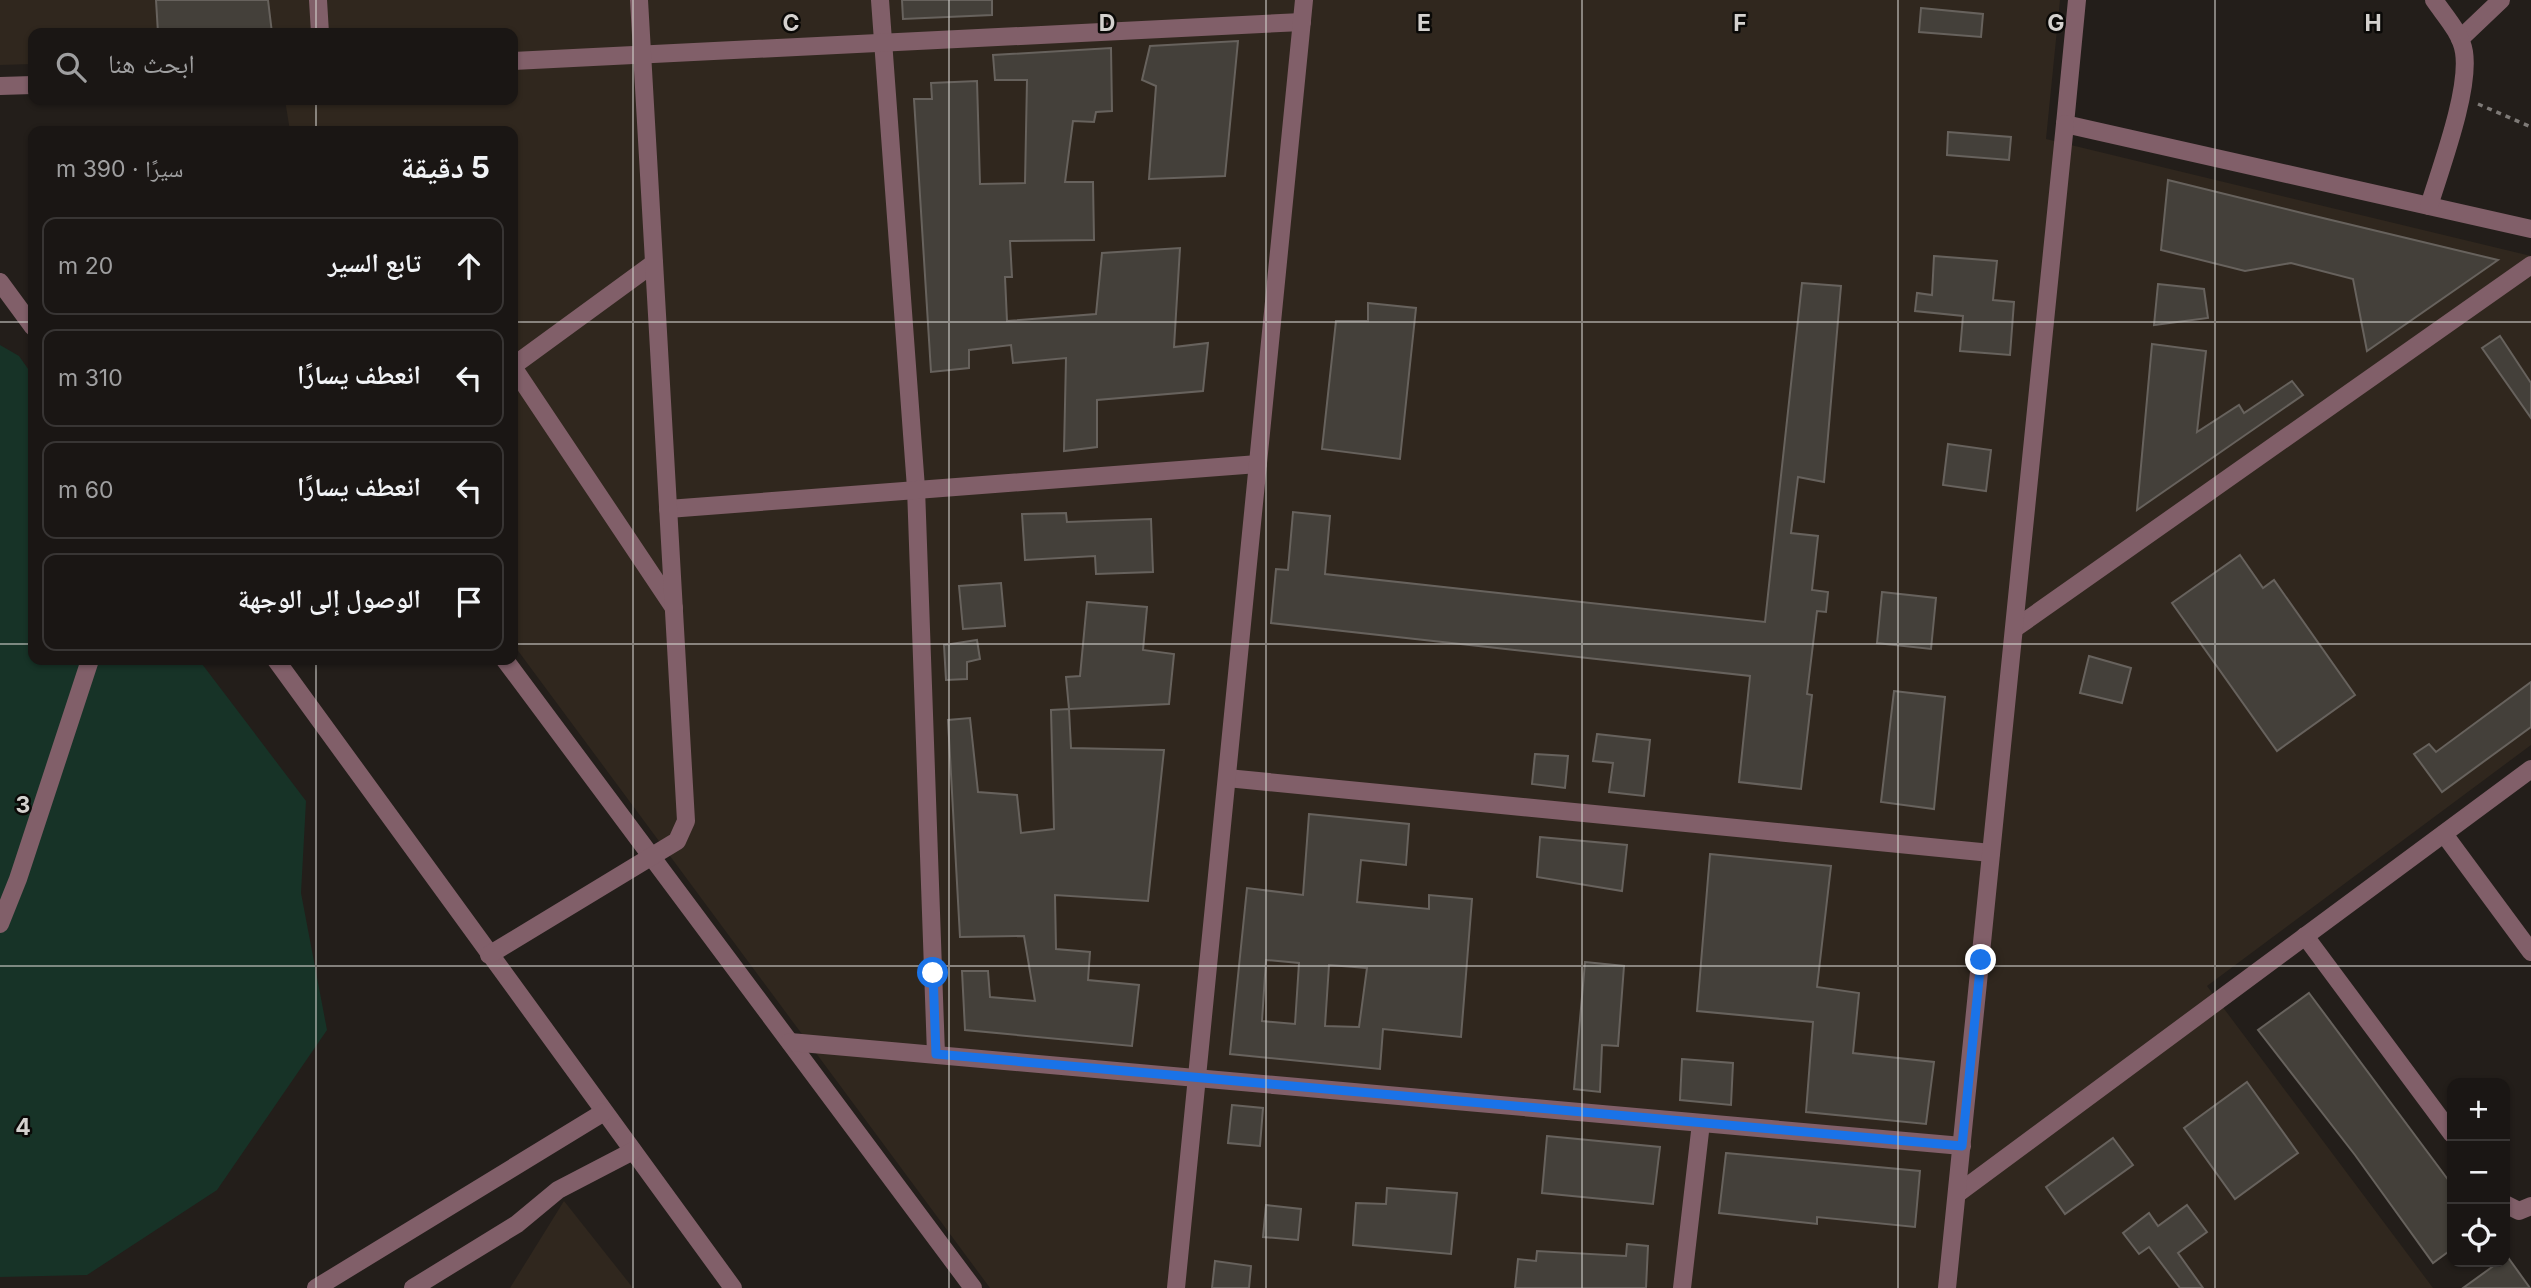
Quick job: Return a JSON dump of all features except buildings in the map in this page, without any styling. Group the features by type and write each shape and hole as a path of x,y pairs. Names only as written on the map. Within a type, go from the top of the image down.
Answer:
{"street":[{"path":"318,0 320,28"},
{"path":"489,955 677,841 686,821 639,0"},
{"path":"880,0 916,488 936,1054"},
{"path":"1176,1288 1304,0"},
{"path":"1947,1288 2077,0"},
{"path":"2430,206 2460,96 2465,64 2460,39 2434,0"},
{"path":"2460,39 2501,0"},
{"path":"518,61 1302,22"},
{"path":"0,86 28,85"},
{"path":"2065,124 2531,229"},
{"path":"518,362 654,263"},
{"path":"2014,629 2531,265"},
{"path":"0,282 28,320"},
{"path":"518,374 674,608"},
{"path":"668,509 1258,464"},
{"path":"0,924 18,878 88,665"},
{"path":"279,665 733,1288"},
{"path":"509,665 973,1288"},
{"path":"1957,1194 2531,769"},
{"path":"1227,778 1991,853"},
{"path":"2444,834 2531,952"},
{"path":"2305,936 2447,1127"},
{"path":"790,1042 1962,1146"},
{"path":"317,1288 604,1112"},
{"path":"1682,1288 1701,1123"},
{"path":"413,1288 517,1224 558,1190 633,1151"},
{"path":"2518,1207 2531,1228"}],"path":[{"path":"2460,96 2531,127"}],"shaded area":[{"path":"0,0 2060,0 2046,139 2531,256 2531,745 2207,986 2433,1288 990,1288 518,651 518,126 289,126 286,105 518,105 518,28 28,28 28,64 0,65"},
{"path":"564,1201 633,1288 510,1288"}],"green space":[{"path":"0,345 19,356 28,369 28,665 203,665 306,801 301,893 327,1030 217,1190 87,1275 0,1277"}],"route":[{"path":"933,973 936,1054 1962,1146 1981,960"}]}
